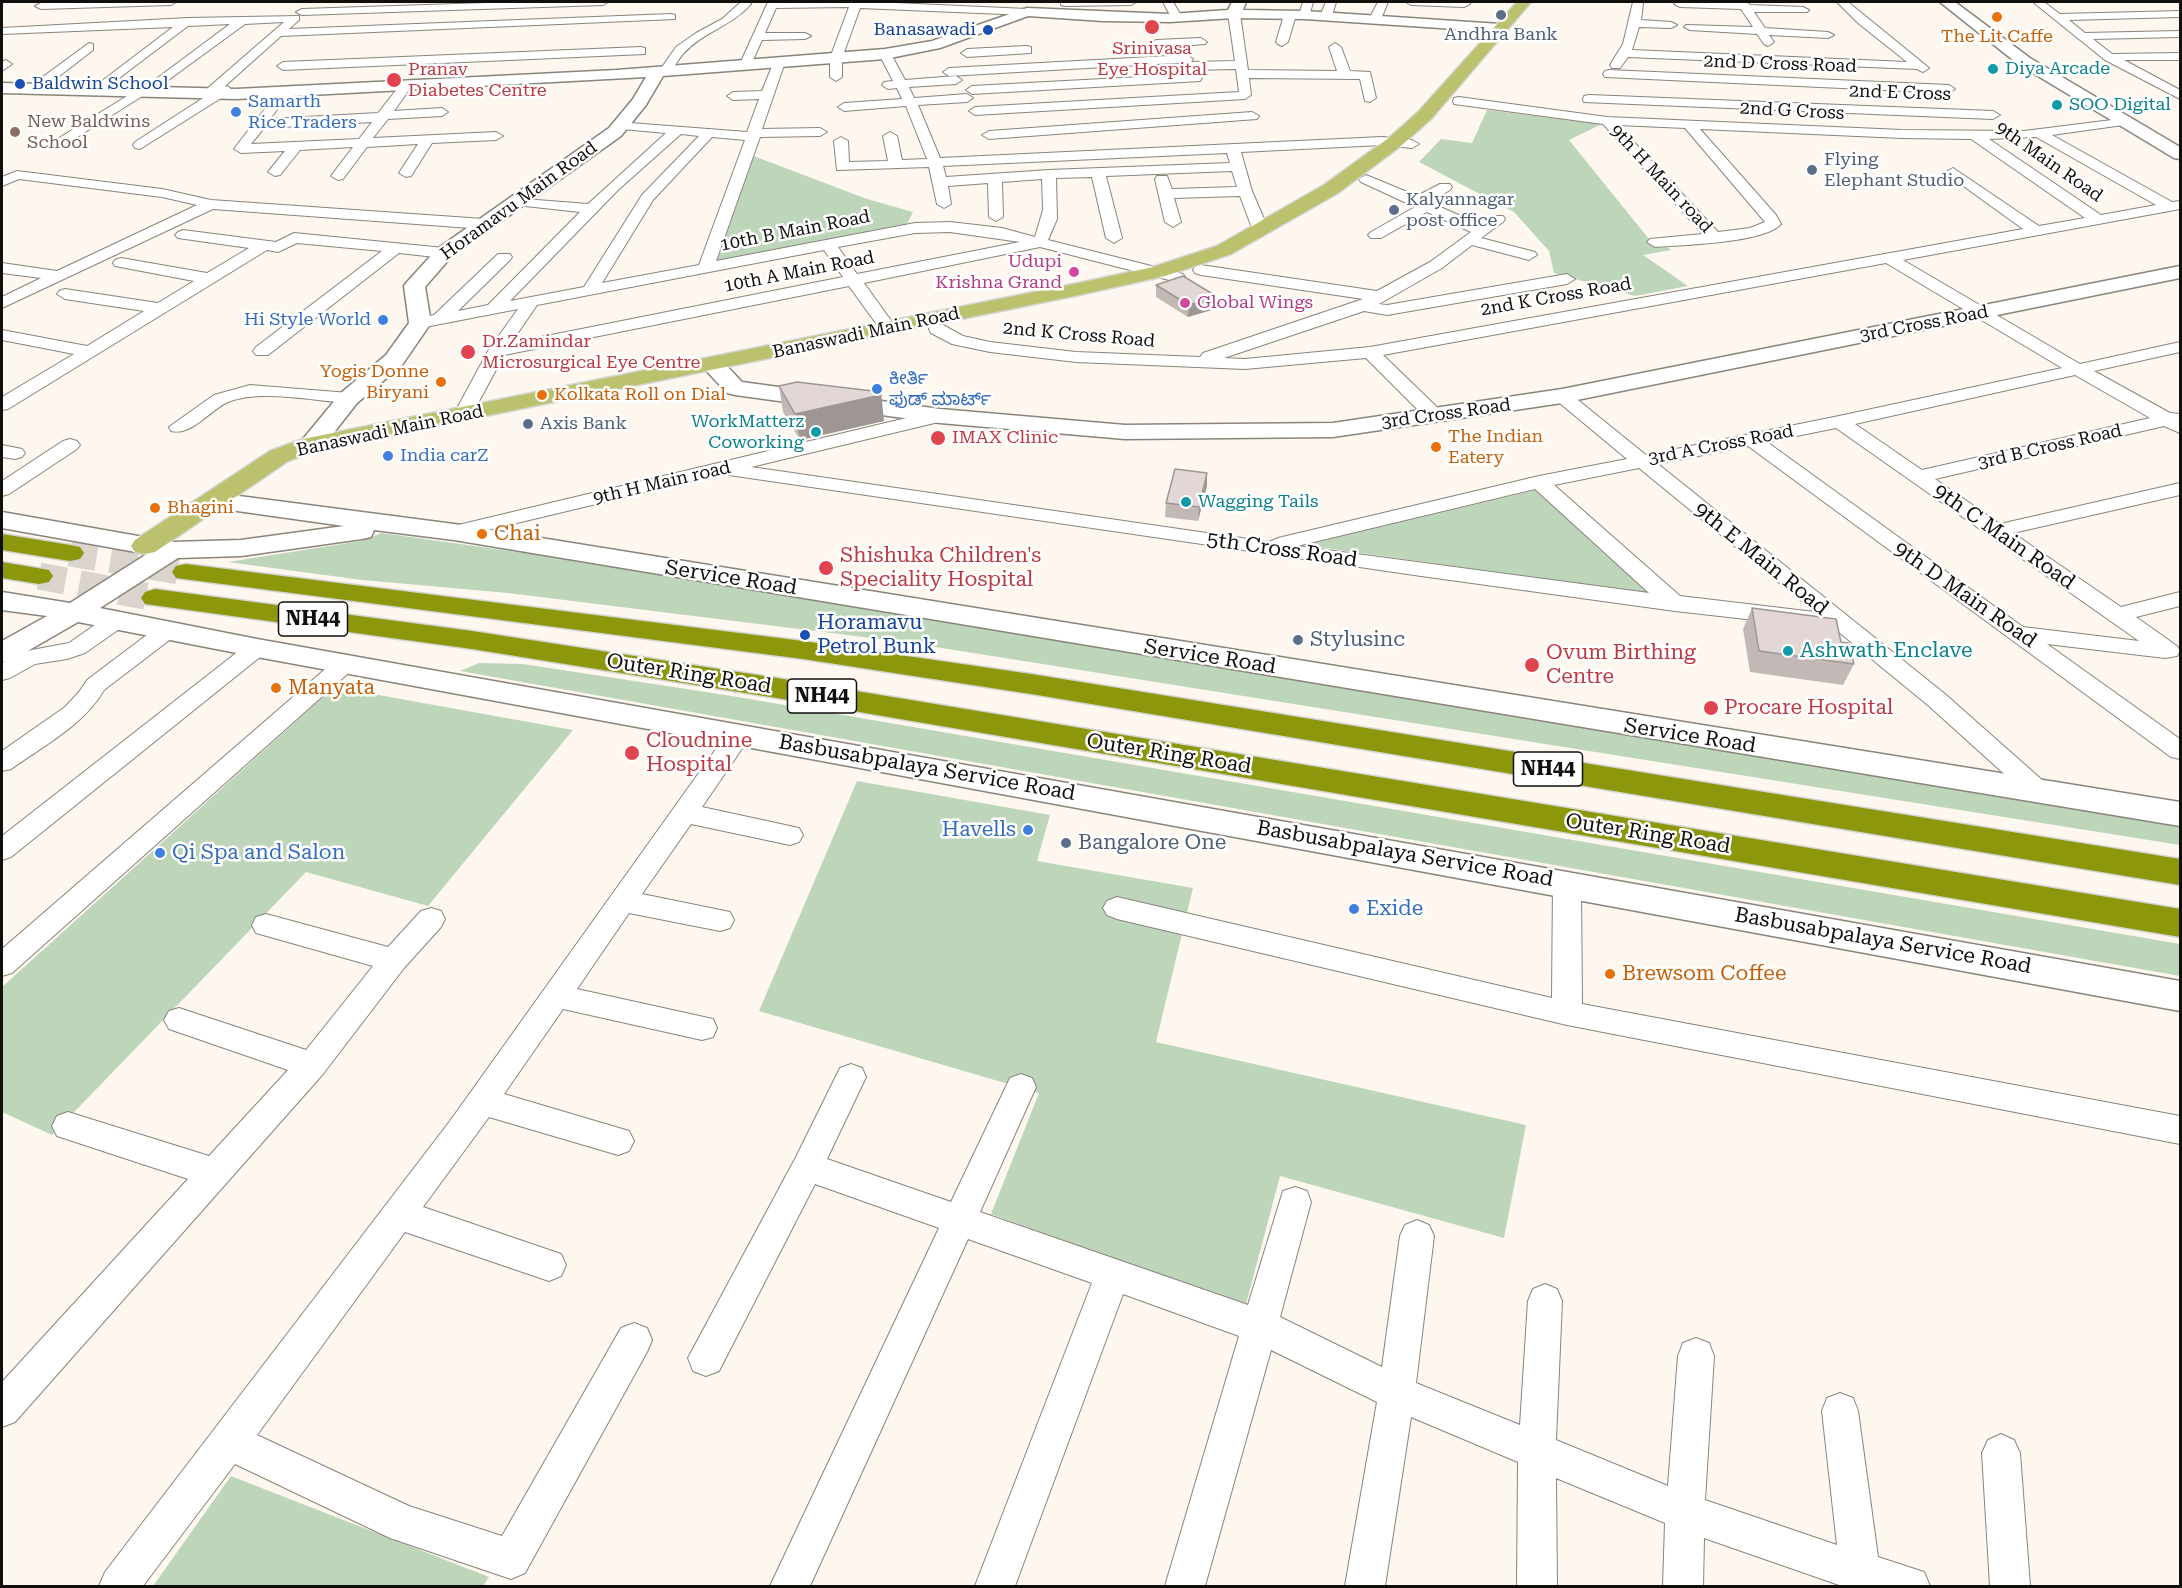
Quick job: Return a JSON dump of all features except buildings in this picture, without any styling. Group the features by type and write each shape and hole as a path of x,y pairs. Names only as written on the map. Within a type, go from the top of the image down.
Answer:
{"highway":[{"path":"2,542 70,553"},
{"name":"Outer Ring Road","path":"168,556 1031,684 2181,872"},
{"path":"2,570 39,576"},
{"name":"Outer Ring Road","path":"155,598 472,640 753,685 2181,923"}],"main road":[{"name":"Banaswadi Main Road","path":"168,556 288,470 313,460 888,329 1201,270 1239,256 1323,211 1366,179 1404,142 1524,2"},
{"name":"Banaswadi Main Road","path":"168,556 279,456 312,444 463,414 937,329 1167,275 1224,250 1331,189 1404,142 1428,132 1459,101 1539,2"}],"street":[{"path":"2,30 35,9 171,2"},
{"path":"140,145 219,91 276,33 314,2"},
{"path":"745,66 772,3 856,4 1027,12 1065,6 1131,2"},
{"path":"1168,2 1172,5 1177,43 1196,78 1212,96"},
{"path":"1326,16 1331,2"},
{"path":"1375,20 1383,2"},
{"path":"1411,2 1464,4 1464,2"},
{"path":"1842,2 1862,21 1958,94 2024,135"},
{"path":"1947,2 2024,61 2181,154"},
{"path":"2038,2 2109,57 2181,95"},
{"path":"2,30 131,26 192,18 247,20 295,18 426,5 608,3"},
{"path":"662,71 680,50 700,35 726,21 746,4"},
{"path":"836,77 836,58 856,4"},
{"path":"1575,117 1639,36 1635,23 1637,4"},
{"path":"407,24 426,5"},
{"path":"617,75 657,36 671,18 675,5 664,5"},
{"path":"1744,5 1761,31 1776,45 1780,60"},
{"path":"1803,10 1744,5 1680,9 1753,19 1811,22"},
{"path":"1065,6 1102,17 1173,18 1237,8 1301,10 1326,16 1500,28"},
{"path":"66,138 146,90 266,7"},
{"path":"1237,8 1245,95 1261,131"},
{"path":"1282,42 1301,10"},
{"path":"957,22 989,12"},
{"path":"2,86 256,92 405,87 745,66 887,53 935,45 989,12"},
{"path":"117,37 147,13"},
{"path":"276,33 551,14"},
{"path":"2058,17 2181,14"},
{"path":"62,40 99,15"},
{"path":"19,40 57,16"},
{"path":"102,87 192,18"},
{"path":"295,18 407,24 671,18"},
{"path":"1635,23 1671,25"},
{"path":"1690,27 1828,35"},
{"path":"2084,36 2181,34"},
{"path":"758,37 805,36"},
{"path":"887,53 895,36"},
{"path":"1143,44 1201,42"},
{"path":"1749,43 1776,45"},
{"path":"40,85 89,46"},
{"path":"1335,47 1345,75"},
{"path":"967,53 1047,50 1061,66 1083,105"},
{"path":"283,66 641,51"},
{"path":"887,53 942,182 944,204"},
{"path":"1626,53 1921,66"},
{"path":"2109,57 2181,56"},
{"path":"706,268 780,62"},
{"path":"883,86 953,76 1061,66 1188,63 1301,80 1366,75 1370,98"},
{"name":"Horamavu Main Road","path":"420,323 414,286 444,253 622,125 662,71"},
{"name":"2nd D Cross Road","path":"1609,74 1958,94"},
{"path":"844,107 910,103 969,94 1072,84 1196,78"},
{"path":"2,86 40,85 146,90"},
{"path":"338,176 405,87"},
{"path":"285,91 241,149 496,136"},
{"path":"733,96 768,95"},
{"path":"975,111 1245,95"},
{"name":"2nd E Cross","path":"1589,99 1993,115"},
{"name":"2nd G Cross","path":"1459,101 1607,121 1976,136 2040,134 2123,121"},
{"path":"260,124 442,112"},
{"name":"9th H Main road","path":"1607,121 1714,237"},
{"path":"1655,242 1714,237 1762,229 1773,224 1771,218 1688,124"},
{"path":"622,125 708,134 801,138 820,132"},
{"path":"313,146 324,129"},
{"path":"493,309 613,187 678,130"},
{"path":"989,135 1261,131 1404,142"},
{"path":"841,141 842,167 1232,148 1261,131"},
{"path":"590,290 647,198 708,134"},
{"path":"2040,134 2175,206"},
{"path":"890,136 896,165"},
{"name":"9th Main Road","path":"1976,136 2098,220"},
{"path":"406,173 427,140"},
{"path":"275,172 295,147"},
{"path":"1232,148 1245,191 1260,228"},
{"path":"942,182 1049,174 1237,167"},
{"path":"1160,170 1173,222"},
{"path":"1098,172 1114,238"},
{"path":"1953,172 2036,231"},
{"path":"1038,243 1046,234 1050,222 1049,174"},
{"path":"2,182 17,175 162,193 211,204 484,224"},
{"path":"995,178 996,217"},
{"path":"1366,179 1422,204 1476,236 1529,255"},
{"path":"1376,235 1445,187"},
{"path":"1165,194 1245,191"},
{"path":"516,201 591,209"},
{"path":"2,303 211,204"},
{"name":"2nd K Cross Road","path":"937,329 958,340 990,347 1076,357 1245,364 1370,352 2175,206"},
{"path":"1190,363 1363,306 1436,265 1498,219"},
{"name":"10th B Main Road","path":"420,323 828,244 937,226 1002,233 1167,275"},
{"path":"183,235 278,247 294,238 444,253"},
{"name":"10th A Main Road","path":"497,351 1038,243"},
{"path":"828,244 888,329"},
{"path":"2,405 264,245"},
{"path":"262,351 395,249"},
{"path":"440,319 504,257"},
{"path":"1888,258 2076,369 2176,421"},
{"path":"121,263 207,278"},
{"path":"2,268 58,276"},
{"path":"1201,270 1381,297"},
{"name":"3rd Cross Road","path":"715,370 735,388 940,416 1125,432 1272,432 1332,429 1562,396 2181,272"},
{"path":"1363,306 1387,310 1567,279"},
{"path":"65,294 158,308"},
{"path":"463,414 497,351 532,301"},
{"path":"312,444 349,398 394,360 420,323"},
{"path":"2,335 88,351"},
{"name":"3rd A Cross Road","path":"1263,547 1539,482 1839,422 2181,347"},
{"path":"1370,352 1435,416"},
{"path":"2,386 25,390"},
{"path":"178,428 220,399 250,390 349,398"},
{"name":"9th E Main Road","path":"1562,396 1937,700 2041,793"},
{"name":"9th H Main road","path":"454,532 940,416"},
{"name":"3rd B Cross Road","path":"1919,477 2176,421"},
{"name":"9th C Main Road","path":"1839,422 2175,652"},
{"name":"9th D Main Road","path":"1751,439 2181,751"},
{"path":"2,490 70,445"},
{"name":"5th Cross Road","path":"726,468 1263,547 1675,604 1838,622"},
{"path":"1539,482 1675,604"},
{"path":"1996,531 2181,489"},
{"name":"Service Road","path":"239,504 454,532 2041,793 2181,814"},
{"path":"2,520 168,556"},
{"path":"2,629 42,606 168,556 241,548 396,524"},
{"path":"2,654 168,556"},
{"path":"2118,615 2181,598"},
{"name":"Basbusabpalaya Service Road","path":"2,601 42,606 257,648 2181,996"},
{"path":"2,673 28,657 68,652 117,620"},
{"path":"2,763 73,713 88,697 95,685 168,630"},
{"path":"2020,633 2175,652"},
{"path":"2,850 257,648"},
{"path":"68,652 110,672"},
{"path":"2,965 346,663"},
{"path":"119,1587 400,1215 740,735"},
{"path":"685,813 790,835"},
{"path":"1566,884 1567,1012"},
{"path":"623,901 720,920"},
{"path":"1117,908 1567,1012 2181,1130"},
{"path":"2,1409 312,1065 393,960 431,919"},
{"path":"266,925 393,960"},
{"path":"557,996 702,1028"},
{"path":"179,1020 312,1065"},
{"path":"706,1358 807,1167 851,1077"},
{"path":"790,1587 958,1219 1021,1087"},
{"path":"482,1101 618,1141"},
{"path":"68,1126 215,1173"},
{"path":"807,1167 1260,1326 1397,1393 1537,1453 1862,1580 1910,1587"},
{"path":"1185,1587 1295,1202"},
{"path":"400,1215 549,1265"},
{"path":"1365,1587 1397,1393 1417,1236"},
{"path":"995,1587 1113,1274"},
{"path":"1537,1587 1537,1453 1545,1301"},
{"path":"230,1442 405,1524 511,1559 634,1340"},
{"path":"1683,1587 1685,1512 1696,1356"},
{"path":"1840,1411 1862,1580"},
{"path":"2001,1453 2010,1587"}],"green space":[{"path":"1487,110 1602,124 1569,140 1649,239 1658,239 1671,250 1643,255 1688,286 1635,296 1554,273 1549,251 1514,212 1419,162 1441,139 1472,143"},
{"path":"751,155 867,199 913,212 907,224 715,261"},
{"path":"1536,490 1653,594 1304,545"},
{"path":"382,533 660,572 2180,816 2180,845 904,642 508,593 362,580 228,562 361,541"},
{"path":"479,663 523,664 732,696 2180,944 2180,976 460,671"},
{"path":"334,687 573,730 428,906 306,872 52,1135 2,1112 2,987"},
{"path":"857,781 1050,815 1037,861 1193,888 1156,1042 1526,1125 1504,1238 1280,1176 1245,1308 991,1214 1039,1093 759,1011"},
{"path":"231,1476 489,1577 483,1586 153,1586"}],"tunnel":[{"path":"70,553 186,572"},
{"path":"39,576 155,598"}],"place":[{"name":"Andhra Bank","path":"1501,15"},
{"name":"The Lit Caffe","path":"1997,17"},
{"name":"Srinivasa Eye Hospital","path":"1152,27"},
{"name":"Banasawadi","path":"988,30"},
{"name":"Diya Arcade","path":"1993,69"},
{"name":"Pranav Diabetes Centre","path":"394,80"},
{"name":"Baldwin School","path":"20,84"},
{"name":"SOO Digital","path":"2057,105"},
{"name":"Samarth Rice Traders","path":"236,112"},
{"name":"New Baldwins School","path":"15,132"},
{"name":"Flying Elephant Studio","path":"1812,170"},
{"name":"Kalyannagar post office","path":"1394,210"},
{"name":"Udupi Krishna Grand","path":"1074,272"},
{"name":"Global Wings","path":"1185,303"},
{"name":"Hi Style World","path":"383,320"},
{"name":"Dr.Zamindar Microsurgical Eye Centre","path":"468,352"},
{"name":"Yogis Donne Biryani","path":"441,382"},
{"name":"ಕೀರ್ತಿ ಫುಡ್ ಮಾರ್ಟ್","path":"877,389"},
{"name":"Kolkata Roll on Dial","path":"542,395"},
{"name":"Axis Bank","path":"528,424"},
{"name":"WorkMatterz Coworking","path":"816,432"},
{"name":"IMAX Clinic","path":"938,438"},
{"name":"The Indian Eatery","path":"1436,447"},
{"name":"India carZ","path":"388,456"},
{"name":"Wagging Tails","path":"1186,502"},
{"name":"Bhagini","path":"155,508"},
{"name":"Chai","path":"482,534"},
{"name":"Shishuka Children's Speciality Hospital","path":"826,568"},
{"name":"Horamavu Petrol Bunk","path":"805,635"},
{"name":"Stylusinc","path":"1298,640"},
{"name":"Ashwath Enclave","path":"1788,651"},
{"name":"Ovum Birthing Centre","path":"1532,665"},
{"name":"Manyata","path":"276,688"},
{"name":"Procare Hospital","path":"1711,708"},
{"name":"Cloudnine Hospital","path":"632,753"},
{"name":"Havells","path":"1028,830"},
{"name":"Bangalore One","path":"1066,843"},
{"name":"Qi Spa and Salon","path":"160,853"},
{"name":"Exide","path":"1354,909"},
{"name":"Brewsom Coffee","path":"1610,974"}]}
